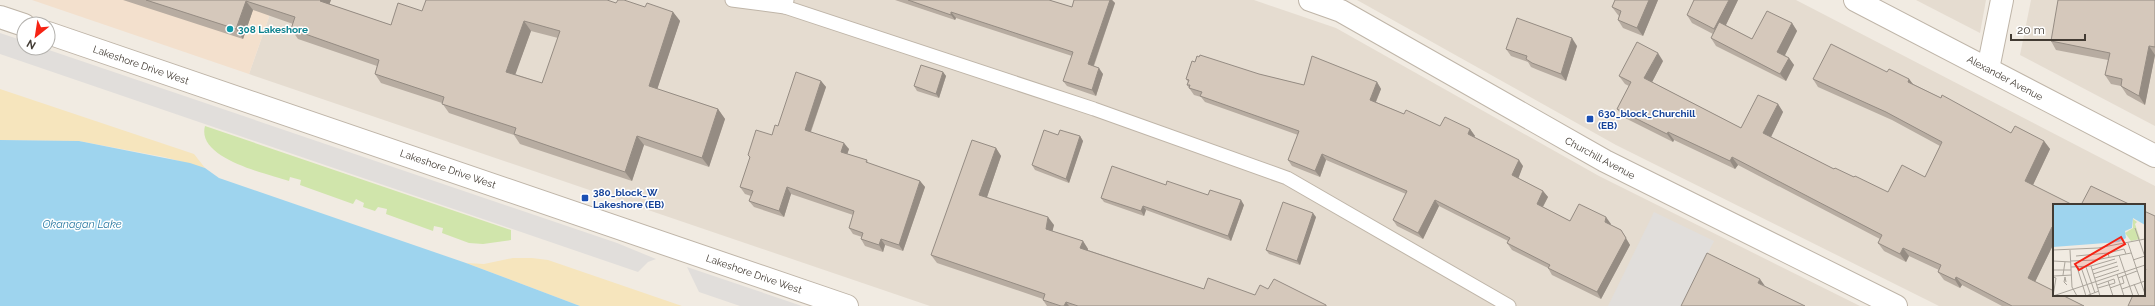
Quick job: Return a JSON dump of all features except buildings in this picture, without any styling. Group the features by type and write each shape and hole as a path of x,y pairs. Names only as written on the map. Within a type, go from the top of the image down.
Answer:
{"street":[{"name":"Churchill Avenue","path":"1310,0 1342,11 1605,161 1896,306"},
{"name":"Alexander Avenue","path":"1855,0 2155,156"},
{"path":"1988,69 2002,0"},
{"path":"0,16 16,22"},
{"name":"Lakeshore Drive West","path":"56,36 847,306"}],"lane":[{"path":"732,0 786,3 1094,109 1287,178 1509,306"}],"shaded area":[{"path":"32,0 275,0 249,74"},
{"path":"275,0 1254,0 1336,28 1599,176 1860,306 930,306 249,74"},
{"path":"1357,0 1796,0 2155,186 2155,306 1939,306 1616,145"},
{"path":"1916,0 1986,0 1980,33"},
{"path":"2031,0 2155,0 2155,126 2020,55"},
{"path":"0,33 16,38 16,56 56,56 56,52 617,243 656,259 648,262 638,272 0,54"},
{"path":"1654,212 1714,241 1681,306 1608,306"},
{"path":"687,267 802,306 740,306 699,292"}],"green space":[{"path":"205,126 511,230 511,240 483,244 469,243 442,233 443,228 434,226 433,231 386,214 387,209 378,207 375,211 363,207 364,203 356,199 353,204 300,185 301,180 290,177 289,181 251,169 222,156 211,148 205,138"}],"sand":[{"path":"0,89 194,154 205,168 164,157 79,141 0,140"},
{"path":"513,258 548,260 682,306 580,306 466,263 484,264"}],"water":[{"name":"Okanagan Lake","path":"0,140 79,141 190,163 205,168 219,178 466,263 580,306 0,306"}],"place":[{"name":"308 Lakeshore","path":"230,29"},
{"name":"630_block_Churchill (EB)","path":"1590,119"},
{"name":"380_block_W Lakeshore (EB)","path":"585,198"}]}
